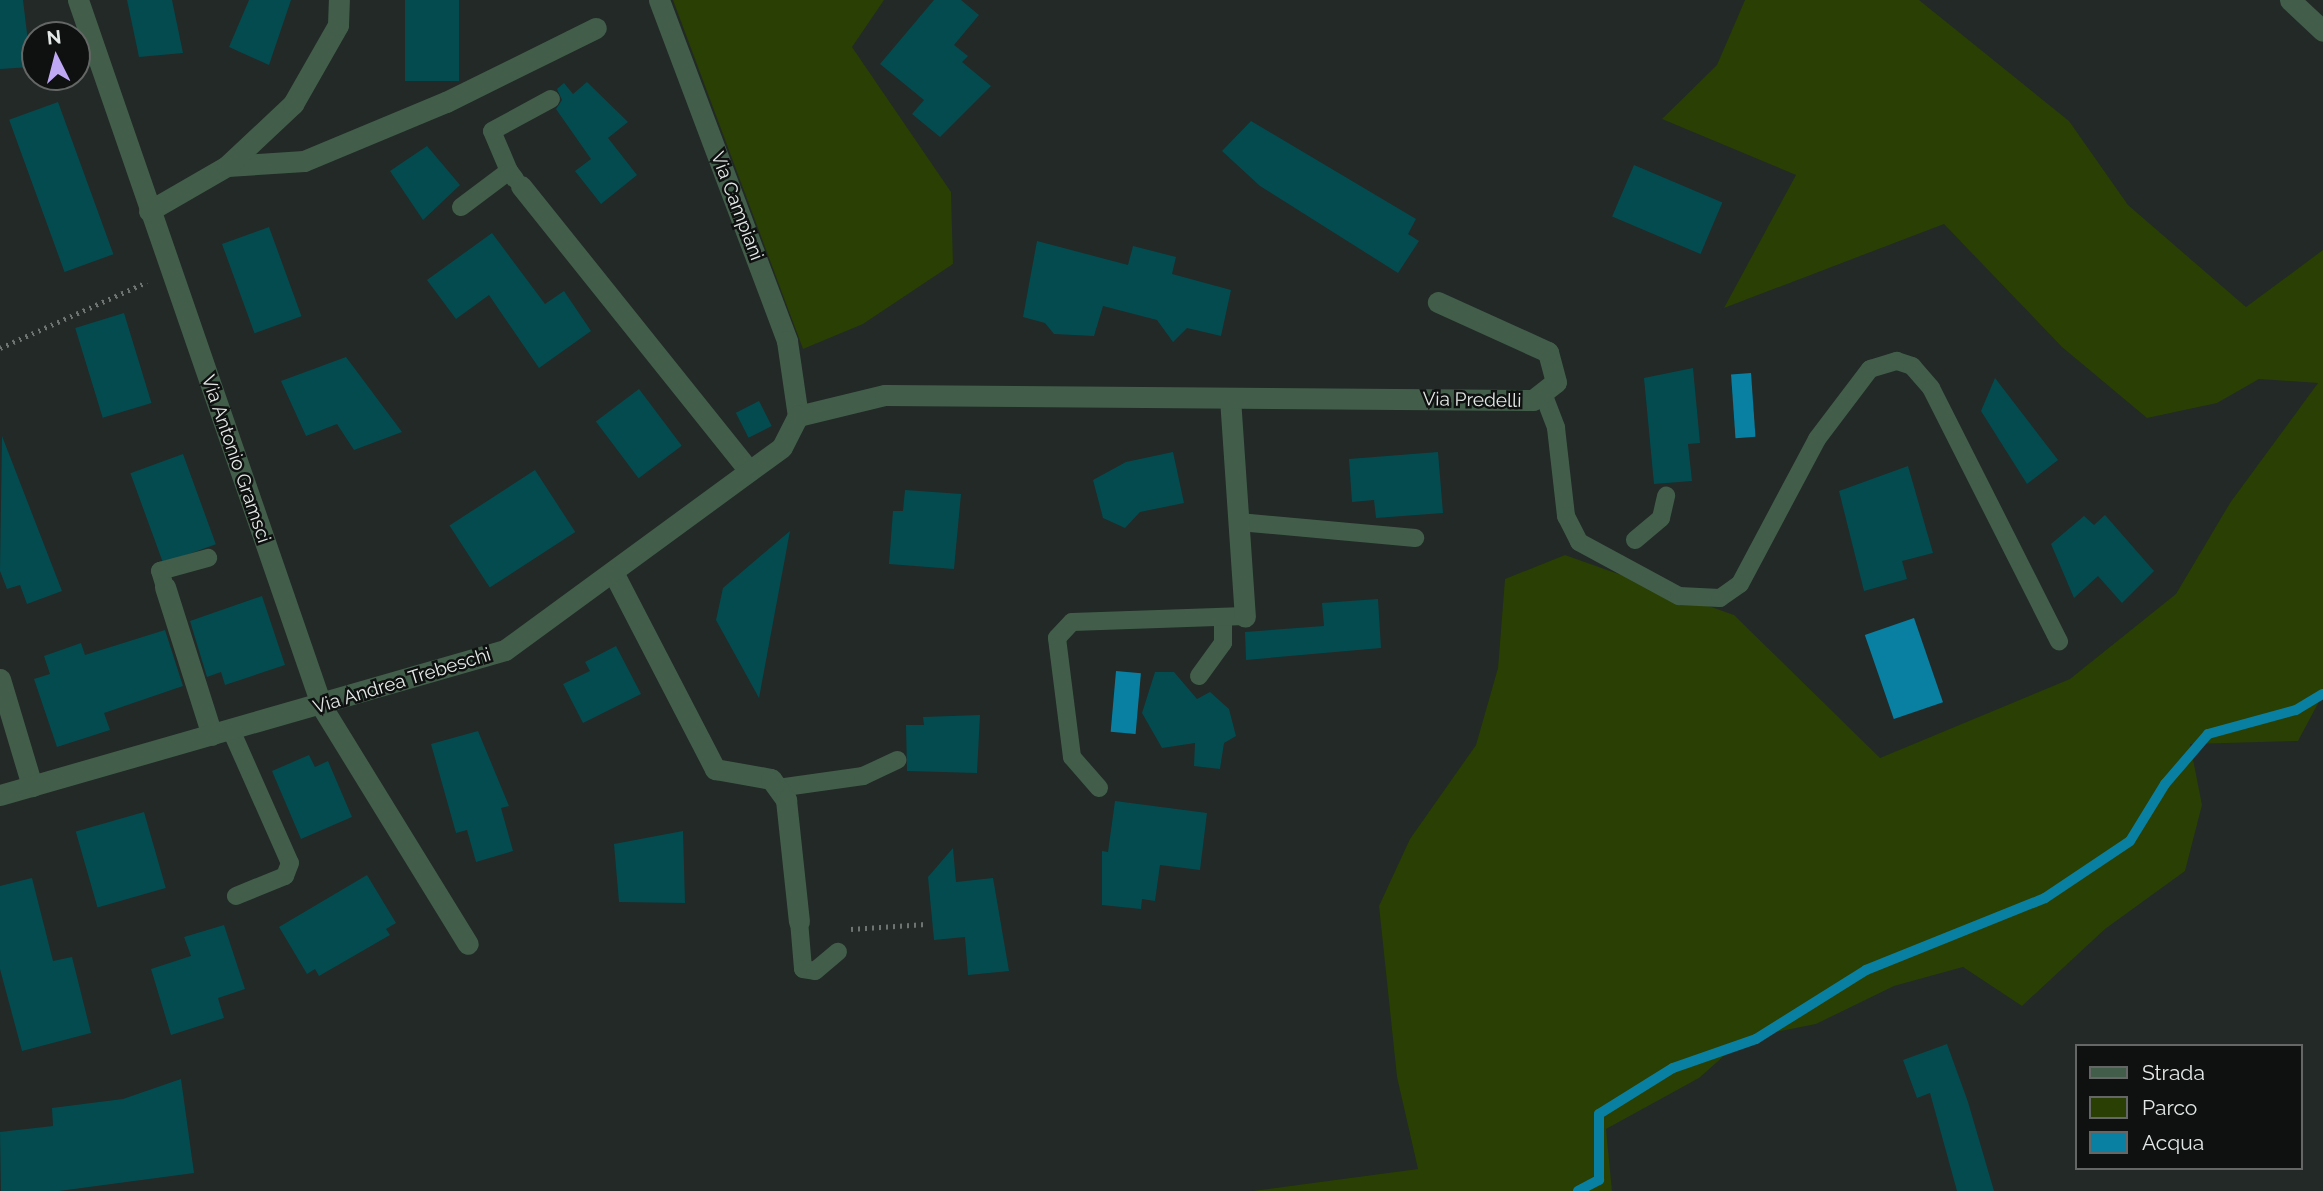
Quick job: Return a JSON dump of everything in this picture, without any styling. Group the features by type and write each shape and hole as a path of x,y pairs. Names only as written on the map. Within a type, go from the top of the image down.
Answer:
{"street":[{"name":"Via Antonio Gramsci","path":"78,0 322,707 468,944"},
{"path":"149,211 227,166 293,104 338,25 339,0"},
{"name":"Via Campiani","path":"659,0 788,341 798,416"},
{"path":"2290,0 2323,31"},
{"path":"227,166 304,160 446,102 596,28"},
{"path":"515,179 749,471"},
{"name":"Via Predelli","path":"798,416 884,395 1230,398 1544,396 1556,382 1548,352 1438,302"},
{"path":"1230,398 1239,522 1234,616"},
{"name":"Via Andrea Trebeschi","path":"0,795 322,707 505,649 614,574 782,447 798,416"},
{"path":"614,574 715,769 771,779 786,800 799,921"},
{"path":"165,587 221,733"},
{"path":"0,679 32,786"}],"lane":[{"path":"461,207 515,179 492,131 551,99"},
{"path":"1544,396 1556,428 1566,516 1579,542 1679,596 1720,598 1740,584 1817,439 1870,369 1897,361 1912,366 1931,388 2059,641"},
{"path":"1609,559 1661,518 1666,496"},
{"path":"1239,522 1415,538"},
{"path":"165,587 160,571 208,558"},
{"path":"1099,788 1072,757 1056,638 1072,622 1234,616 1223,643 1199,676"},
{"path":"221,733 290,863 285,876 236,896"},
{"path":"778,788 863,775 897,760"},
{"path":"799,921 803,968 815,971 838,952"}],"path":[{"path":"0,348 170,271"},
{"path":"838,952 855,926 926,925"}],"green space":[{"path":"673,0 884,0 852,47 951,192 953,264 863,324 803,349"},
{"path":"1745,0 1919,0 2069,121 2128,205 2246,307 2323,250 2323,694 2298,741 2190,744 2202,805 2185,871 2105,929 2022,1006 1963,967 1894,986 1816,1024 1744,1038 1699,1078 1606,1129 1612,1191 1253,1191 1418,1169 1397,1077 1379,906 1410,839 1476,745 1498,668 1505,579 1565,555 1734,615 1880,758 2070,679 2176,594 2230,503 2318,383 2259,379 2217,403 2147,418 2062,347 1944,224 1724,308 1796,175 1662,119 1717,65"}],"water":[{"path":"1751,373 1755,437 1736,438 1731,374"},
{"path":"1914,618 1943,702 1894,719 1865,635"},
{"path":"1116,671 1141,673 1136,734 1111,732"}],"building":[{"path":"0,0 23,0 26,21 21,21 21,68 0,69"},
{"path":"127,0 172,0 183,53 139,57"},
{"path":"249,0 291,0 269,65 229,47"},
{"path":"405,0 459,0 459,81 405,81"},
{"path":"934,0 961,0 979,15 954,45 968,56 962,62 991,86 940,137 912,114 924,100 880,64"},
{"path":"587,82 628,122 608,138 637,175 601,204 575,171 591,159 556,109 562,100 557,89 564,83 573,94"},
{"path":"58,102 113,254 65,272 9,120"},
{"path":"1251,121 1416,219 1408,234 1419,241 1398,273 1260,186 1222,151"},
{"path":"427,146 460,185 423,220 390,171"},
{"path":"1634,165 1722,203 1700,254 1612,217"},
{"path":"269,227 301,316 255,333 222,244"},
{"path":"492,233 545,304 564,291 591,331 539,368 489,295 456,319 427,280"},
{"path":"1037,241 1128,265 1133,246 1176,257 1172,274 1231,290 1221,336 1187,328 1173,342 1157,320 1103,306 1094,336 1054,334 1045,323 1023,317"},
{"path":"124,313 151,403 103,418 75,328"},
{"path":"346,357 402,432 354,450 337,424 306,436 281,381"},
{"path":"1693,368 1700,443 1688,444 1692,481 1654,484 1644,378"},
{"path":"1995,378 2058,460 2027,484 1981,411"},
{"path":"639,389 682,446 639,478 596,421"},
{"path":"759,401 772,426 749,438 736,413"},
{"path":"2,436 62,591 27,604 20,585 7,589 0,571"},
{"path":"1173,452 1184,503 1140,512 1125,528 1103,518 1093,480 1126,462"},
{"path":"1438,452 1443,513 1376,518 1374,500 1352,502 1349,459"},
{"path":"183,454 216,544 163,563 130,473"},
{"path":"1908,466 1933,553 1902,561 1907,579 1864,591 1839,491"},
{"path":"535,470 575,532 490,588 449,526"},
{"path":"905,490 961,494 954,569 889,564 893,511 903,511"},
{"path":"2105,515 2154,571 2122,603 2098,576 2074,598 2051,544 2084,516 2094,525"},
{"path":"790,531 759,698 716,620 723,588"},
{"path":"262,596 285,665 225,685 221,672 207,677 190,621"},
{"path":"1378,599 1381,648 1246,660 1245,632 1324,626 1322,603"},
{"path":"165,630 183,686 104,713 110,730 57,747 34,679 50,674 44,656 81,643 85,655"},
{"path":"616,646 641,694 583,723 563,684 590,671 585,662"},
{"path":"1155,672 1174,672 1197,699 1210,692 1229,709 1236,736 1224,743 1220,769 1194,766 1195,743 1162,748 1142,713"},
{"path":"980,715 977,773 907,771 906,725 924,725 923,717"},
{"path":"478,731 509,806 501,808 513,851 476,862 467,830 456,833 431,744"},
{"path":"309,755 315,767 328,761 352,817 301,839 272,771"},
{"path":"1115,801 1207,813 1200,870 1160,865 1155,901 1142,899 1141,909 1102,905 1102,851 1108,852"},
{"path":"144,812 166,888 98,908 76,832"},
{"path":"683,831 685,903 619,902 614,844"},
{"path":"953,848 956,882 993,878 1009,971 968,975 965,937 934,940 928,877"},
{"path":"367,875 396,923 386,929 390,935 319,976 315,969 307,974 279,927"},
{"path":"32,878 53,961 72,957 91,1033 22,1051 0,969 0,886"},
{"path":"224,925 245,989 218,998 224,1018 171,1035 151,969 191,956 184,937"},
{"path":"1947,1044 1968,1102 1994,1191 1957,1191 1930,1093 1917,1098 1903,1060"},
{"path":"181,1079 194,1173 59,1191 1,1191 0,1132 53,1126 52,1108 123,1099"}],"waterway":[{"path":"1578,1191 1599,1180 1599,1114 1673,1068 1756,1039 1866,970 2045,898 2130,841 2165,784 2208,734 2296,710 2323,694"}]}
